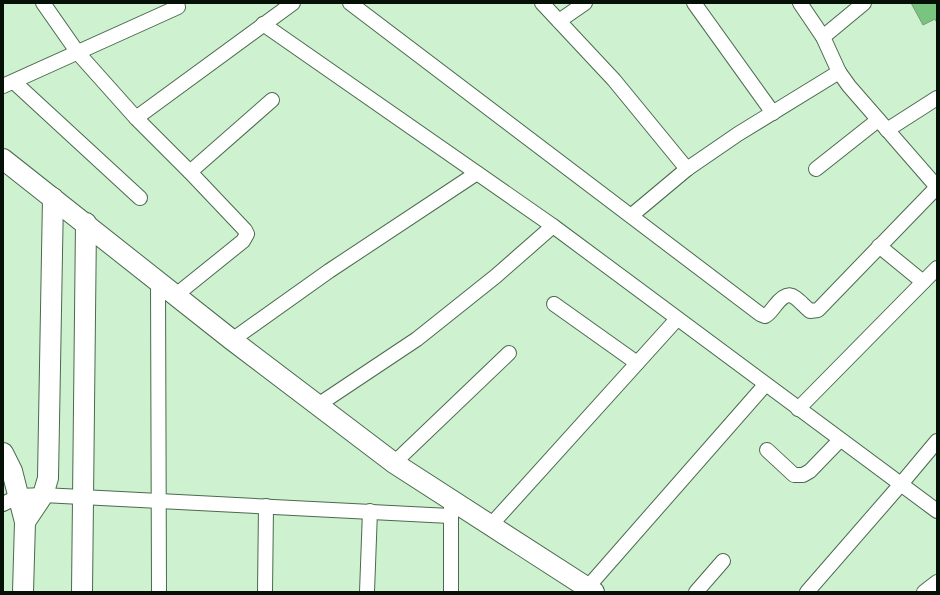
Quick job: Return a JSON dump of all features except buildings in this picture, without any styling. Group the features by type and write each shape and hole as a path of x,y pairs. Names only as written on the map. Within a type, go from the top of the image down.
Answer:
{"street":[{"path":"43,3 78,53 136,118 190,172 245,230 247,234 243,241 176,295"},
{"path":"136,118 293,3"},
{"path":"350,3 632,215 760,314 765,316 769,314 782,296 787,295 793,296 810,311 818,310 937,187 849,86 839,72 823,37 800,3"},
{"path":"542,3 614,80 688,169"},
{"path":"559,21 584,3"},
{"path":"694,3 773,113"},
{"path":"823,37 864,3"},
{"path":"140,198 9,84 178,7"},
{"path":"263,24 553,226 765,385 937,511"},
{"path":"632,215 688,169 839,72"},
{"path":"816,169 883,125 937,98"},
{"path":"190,172 272,100"},
{"path":"3,159 232,340 451,508 490,526 590,591 765,385"},
{"path":"232,340 329,271 477,173"},
{"path":"23,592 25,522 43,495 48,470 53,198"},
{"path":"82,592 86,224"},
{"path":"318,405 417,339 553,226"},
{"path":"879,246 923,282"},
{"path":"798,409 937,268"},
{"path":"158,281 159,592"},
{"path":"554,304 637,363"},
{"path":"490,526 677,319"},
{"path":"394,463 509,354"},
{"path":"767,450 794,474 804,475 810,471 840,440"},
{"path":"806,592 937,441"},
{"path":"3,453 12,471 11,500 25,522"},
{"path":"11,500 43,495 370,511 451,508"},
{"path":"265,592 266,506"},
{"path":"451,508 451,592"},
{"path":"367,592 370,511"},
{"path":"696,592 723,561"},
{"path":"924,592 937,582"}]}
